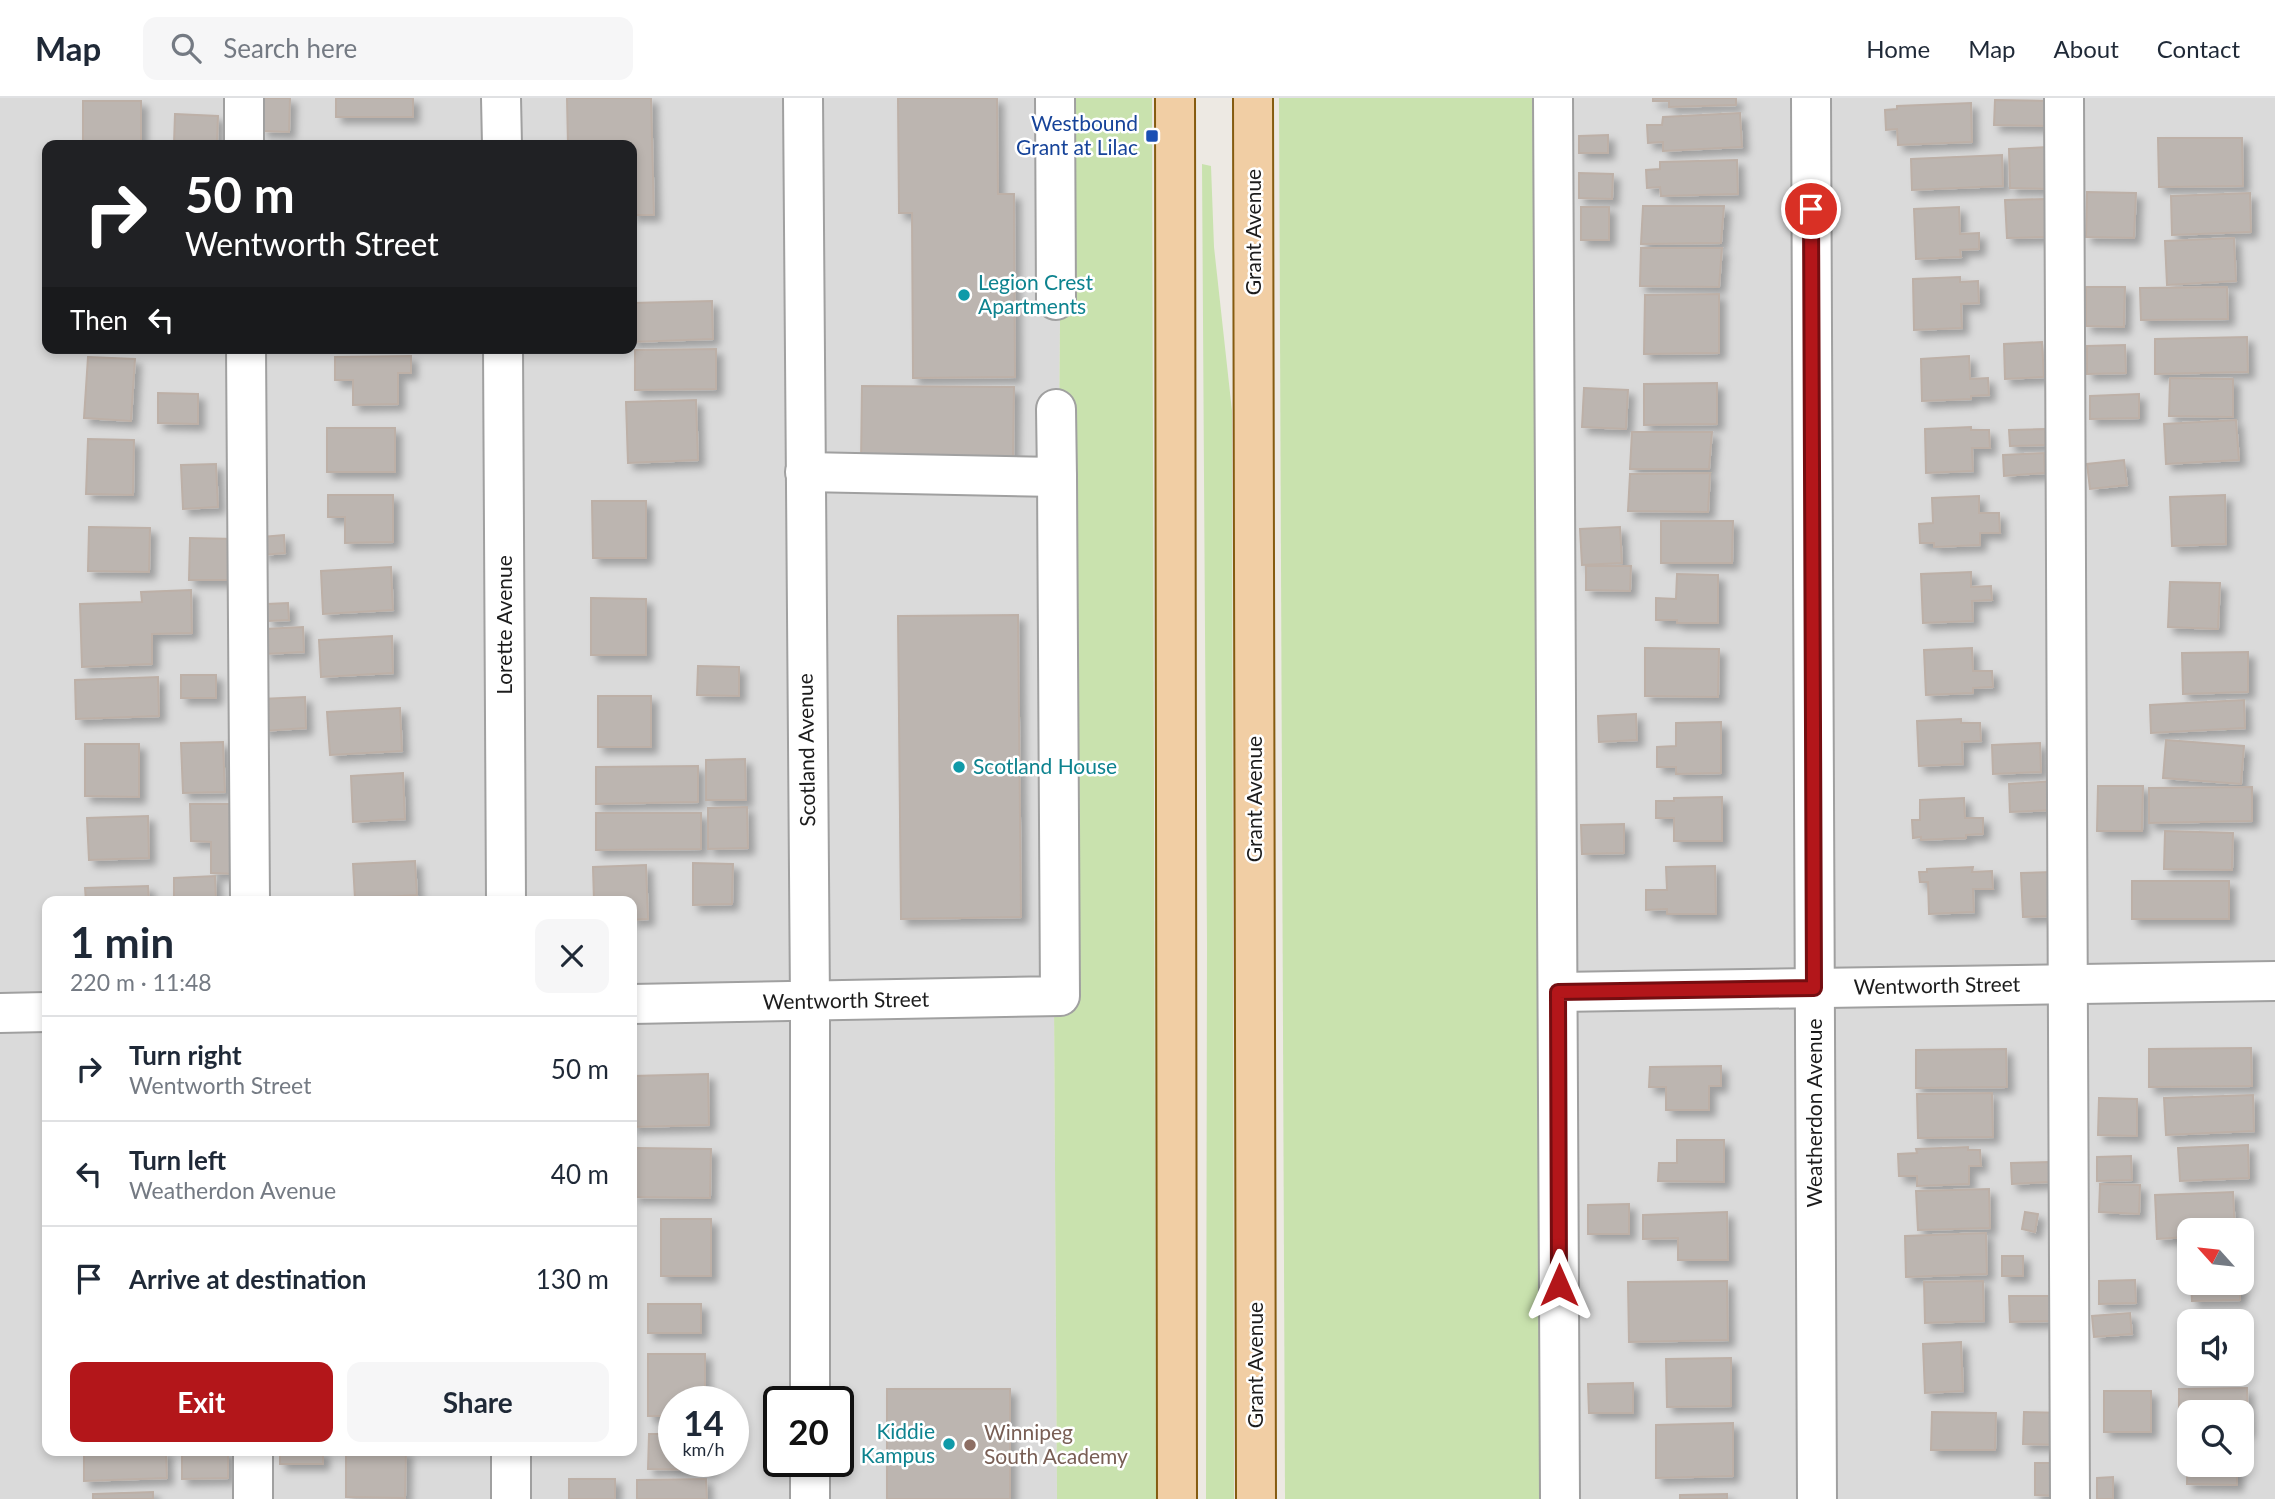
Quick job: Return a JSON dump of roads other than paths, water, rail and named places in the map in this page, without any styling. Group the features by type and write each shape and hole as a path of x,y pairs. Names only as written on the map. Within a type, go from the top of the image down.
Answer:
{"main road":[{"path":"1175,98 1177,1499"},
{"name":"Grant Avenue","path":"1253,98 1256,1499"}],"street":[{"path":"244,98 244,140"},
{"path":"501,98 502,140"},
{"name":"Scotland Avenue","path":"803,98 810,1386"},
{"path":"1055,98 1056,300"},
{"path":"1553,98 1560,1499"},
{"name":"Weatherdon Avenue","path":"1811,98 1817,1499"},
{"path":"2064,98 2070,1499"},
{"path":"246,354 250,896"},
{"name":"Lorette Avenue","path":"503,354 506,896"},
{"path":"805,471 1057,477 1056,409"},
{"name":"Wentworth Street","path":"637,1004 1059,996 1057,477"},
{"name":"Wentworth Street","path":"1558,992 2275,981"},
{"path":"0,1013 42,1012"},
{"path":"253,1456 253,1499"},
{"path":"510,1456 511,1499"},
{"path":"810,1477 810,1499"}],"place":[{"name":"Westbound Grant at Lilac","path":"1152,136"},
{"name":"Legion Crest Apartments","path":"964,295"},
{"name":"Scotland House","path":"959,767"},
{"name":"Kiddie Kampus","path":"949,1444"},
{"name":"Winnipeg South Academy","path":"970,1445"}]}
